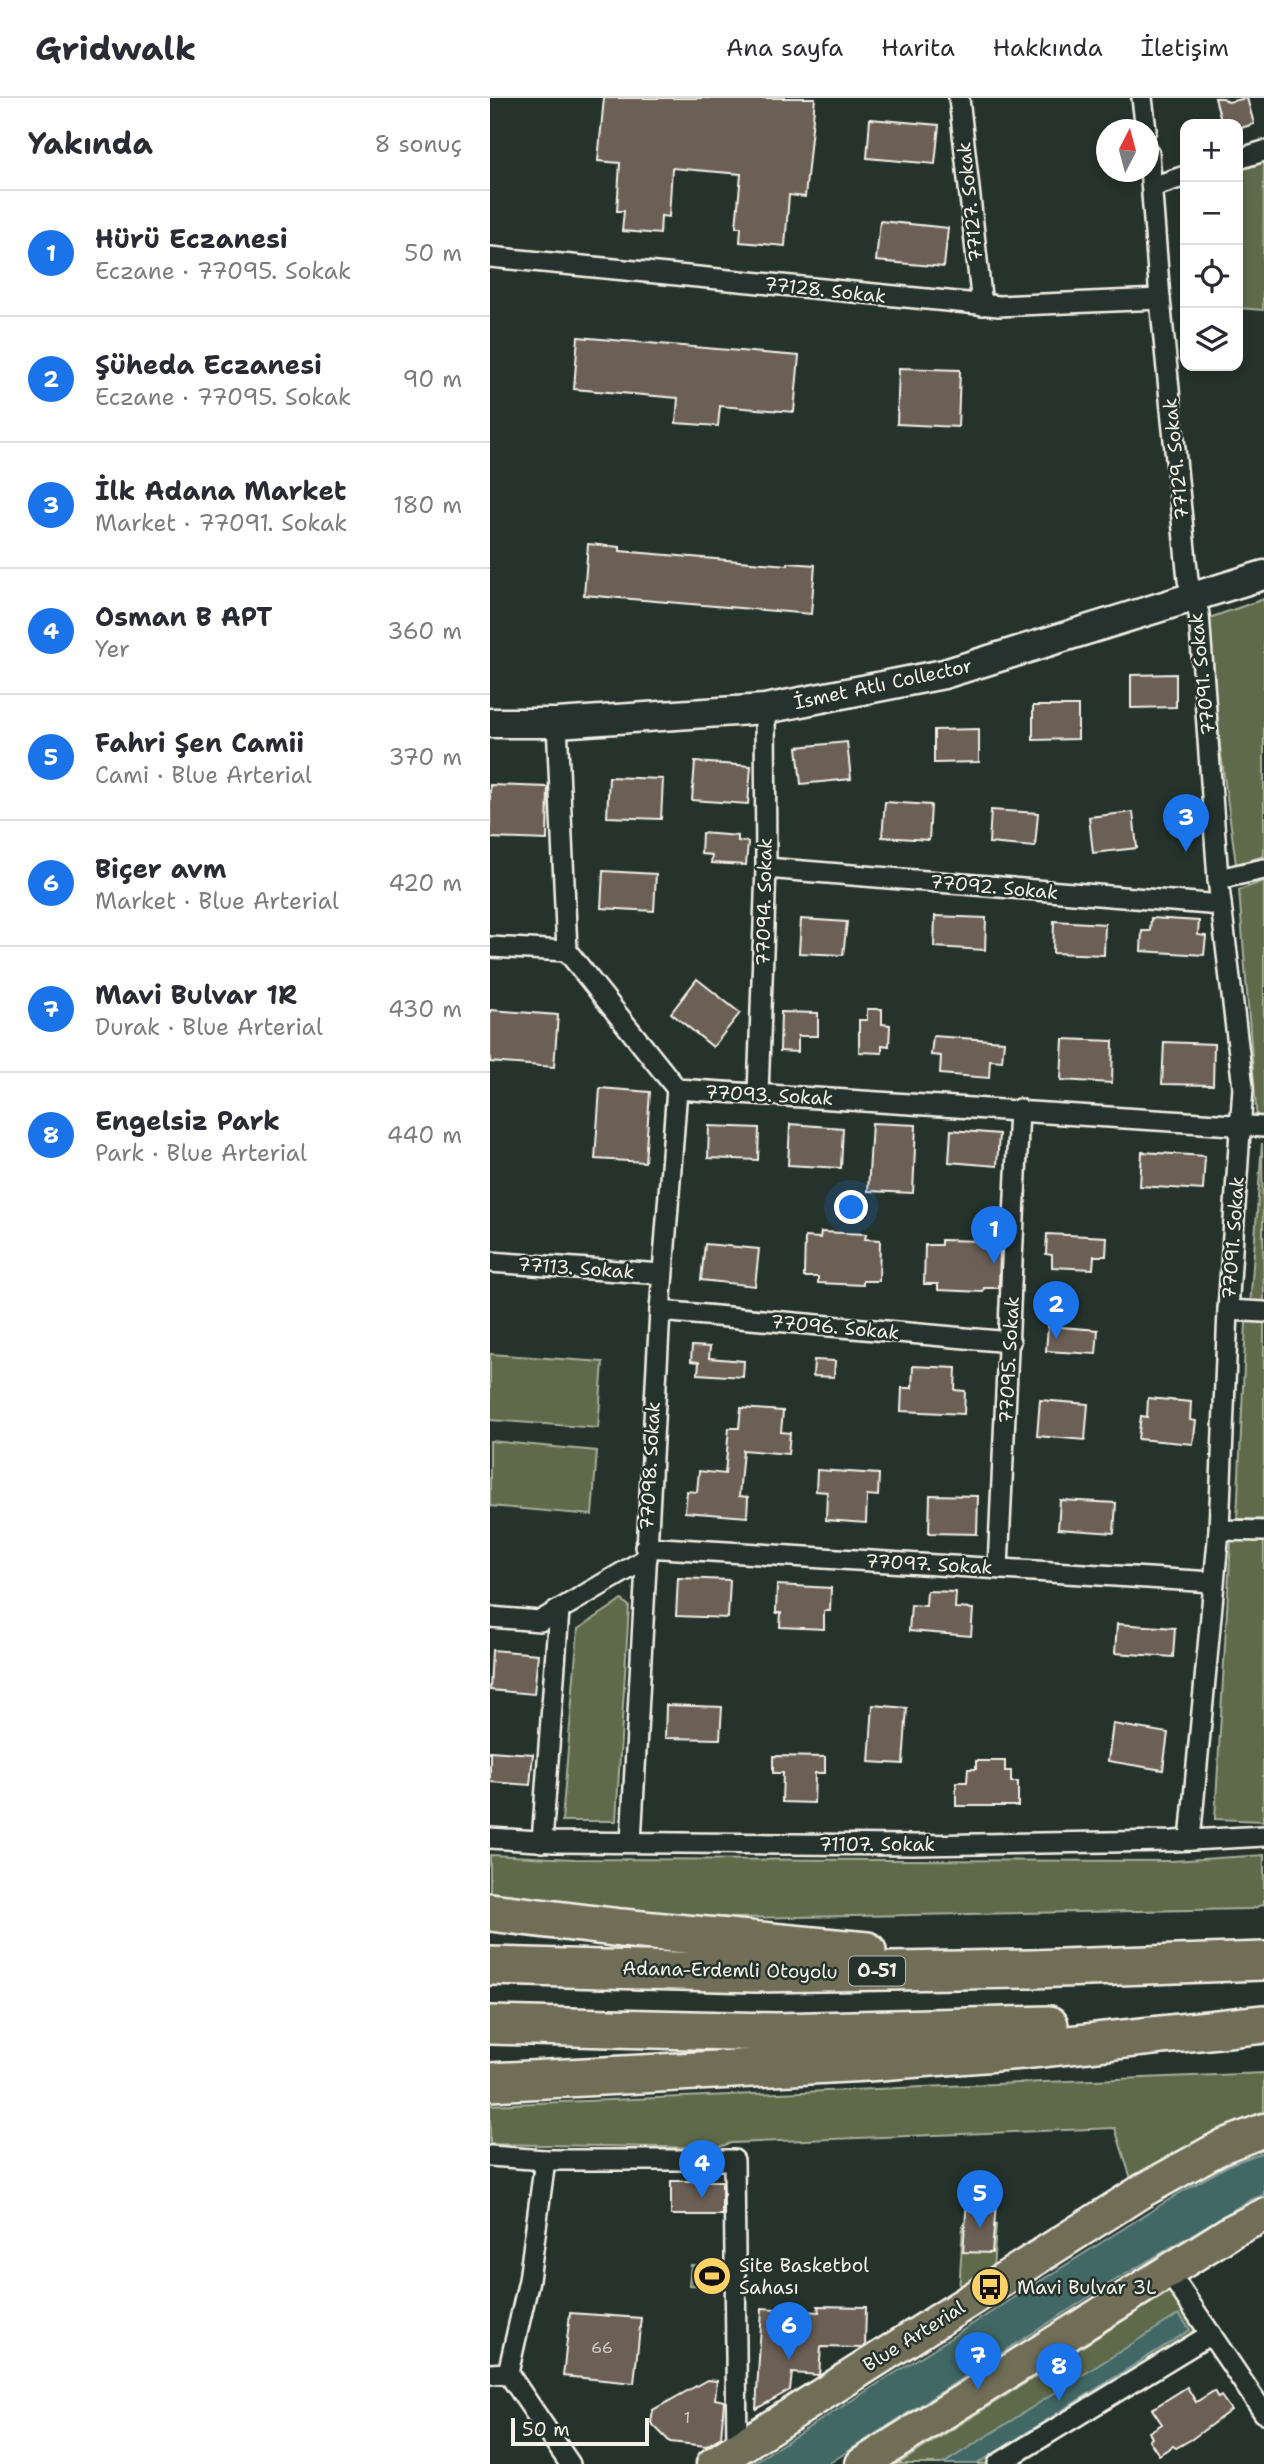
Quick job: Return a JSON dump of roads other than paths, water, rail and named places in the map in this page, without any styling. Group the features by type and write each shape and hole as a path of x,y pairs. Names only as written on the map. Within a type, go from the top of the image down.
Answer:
{"highway":[{"path":"490,1912 1031,1969"},
{"name":"Adana-Erdemli Otoyolu","path":"490,1966 755,1973 1031,1969 1264,1961"},
{"path":"490,2025 776,2032 1264,2022"},
{"path":"490,2082 880,2061 1023,2050 1264,2022"}],"main road":[{"name":"İsmet Atlı Collector","path":"490,723 557,723 765,709 944,674 1264,575"},
{"name":"Blue Arterial","path":"725,2456 1142,2192 1223,2146 1264,2130"},
{"path":"862,2464 1231,2231 1264,2215"}],"street":[{"name":"77127. Sokak","path":"958,98 982,305"},
{"path":"1143,98 1145,119"},
{"path":"1243,157 1264,151"},
{"path":"1152,187 1180,178"},
{"name":"77129. Sokak","path":"1152,182 1160,299 1188,580 1192,596"},
{"name":"77128. Sokak","path":"490,257 982,305 1160,299"},
{"name":"77091. Sokak","path":"1190,1840 1219,1530 1228,1310 1243,1087 1218,879 1199,614 1192,596"},
{"name":"77094. Sokak","path":"758,1094 766,868 765,709"},
{"path":"490,947 567,951 557,723"},
{"name":"77092. Sokak","path":"766,868 1221,905"},
{"path":"1218,879 1264,869"},
{"name":"77093. Sokak","path":"567,951 677,1089 1264,1127"},
{"name":"77098. Sokak","path":"631,1842 662,1274 677,1089"},
{"name":"77095. Sokak","path":"998,1568 1019,1110"},
{"name":"77113. Sokak","path":"490,1262 662,1274"},
{"path":"1228,1310 1264,1312"},
{"name":"77096. Sokak","path":"660,1311 1010,1342"},
{"path":"1219,1530 1264,1531"},
{"path":"490,1617 540,1621 646,1553"},
{"name":"77097. Sokak","path":"646,1553 998,1568 1213,1582"},
{"path":"542,1842 559,1610"},
{"name":"71107. Sokak","path":"490,1838 542,1842 915,1845 1264,1836"},
{"path":"490,2156 545,2160 734,2160 725,2456"},
{"path":"545,2160 529,2280 499,2373 570,2464"},
{"path":"1168,2271 1264,2413"},
{"path":"998,2464 1210,2334"}],"water":[{"path":"1264,2152 1264,2195 1250,2200 1111,2283 828,2464 751,2464 1178,2194 1233,2163"},
{"path":"1179,2314 1190,2330 977,2464 943,2464"}],"place":[{"name":"İlk Adana Market","path":"1186,852"},
{"name":"Hürü Eczanesi","path":"994,1264"},
{"name":"Şüheda Eczanesi","path":"1056,1339"},
{"name":"Osman B APT","path":"702,2198"},
{"name":"Fahri Şen Camii","path":"980,2228"},
{"name":"Site Basketbol Sahası","path":"712,2276"},
{"name":"Mavi Bulvar 3L","path":"990,2287"},
{"name":"Biçer avm","path":"789,2360"},
{"name":"Mavi Bulvar 1R","path":"978,2390"},
{"name":"Engelsiz Park","path":"1059,2401"}]}
